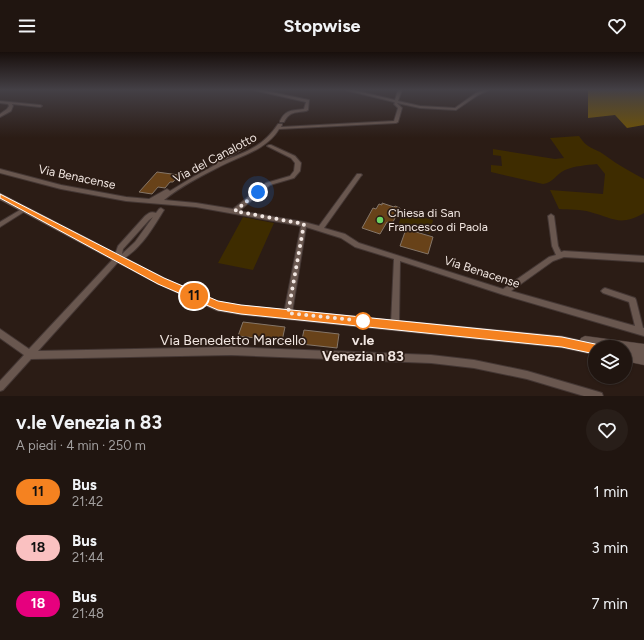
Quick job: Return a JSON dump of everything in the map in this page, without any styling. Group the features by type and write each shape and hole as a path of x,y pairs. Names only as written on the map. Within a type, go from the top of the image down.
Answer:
{"street":[{"path":"0,116 8,110 10,106"},
{"name":"Via del Canalotto","path":"159,202 216,166 263,145 280,125 285,114 288,112 306,110 307,106"},
{"path":"280,125 396,122 400,108 397,106"},
{"path":"415,106 456,109 460,106"},
{"path":"150,201 254,141"},
{"path":"235,211 268,184 292,177 297,171 298,163 294,157 269,146"},
{"name":"Via Benacense","path":"0,171 61,187 126,199 235,211 321,228 343,236 358,246 504,292 642,332"},
{"path":"321,228 359,175"},
{"path":"0,196 174,287 218,306 241,310 288,313 562,342 588,348"},
{"path":"0,226 25,209"},
{"path":"0,387 31,355 117,258 129,252 156,213 120,248 117,258"},
{"path":"551,216 559,256"},
{"path":"288,313 304,224"},
{"path":"504,292 551,259 559,256 570,254 644,260"},
{"path":"395,324 397,258"},
{"name":"Via Benacense","path":"605,291 632,300 642,332"},
{"path":"0,332 31,355"},
{"path":"562,342 586,342 644,350"},
{"name":"Via Benedetto Marcello","path":"31,355 231,351 431,359 474,364 526,375 599,396"},
{"path":"632,356 644,358"}],"shaded area":[{"path":"588,106 644,106 644,125 627,128 615,115 588,118"},
{"path":"579,136 589,147 602,153 644,179 644,213 629,220 617,220 586,211 559,209 550,190 603,194 605,174 597,164 569,169 562,172 549,182 543,184 491,172 491,165 502,166 501,156 493,155 493,149 555,159 564,158 550,138"},
{"path":"403,212 433,220 430,234 398,225"},
{"path":"243,217 274,223 253,270 218,263"}],"building":[{"path":"157,172 179,175 165,188 158,187 152,194 139,192"},
{"name":"Chiesa di San Francesco di Paola","path":"382,203 400,208 392,224 387,222 380,234 362,228 373,208 376,209 379,204 382,205"},
{"path":"406,229 433,237 428,254 400,246"},
{"path":"243,322 285,327 282,341 238,336"},
{"path":"304,330 339,334 337,348 301,344"}],"bus line":[{"name":"11","path":"0,196 109,255 161,281 218,306 241,310 288,313 562,342 588,348"}],"place":[{"name":"Chiesa di San Francesco di Paola","path":"380,220"},
{"name":"v.le Venezia n 83","path":"363,321"}],"route":[{"path":"258,192 235,211 304,224 288,313 363,321"}]}
